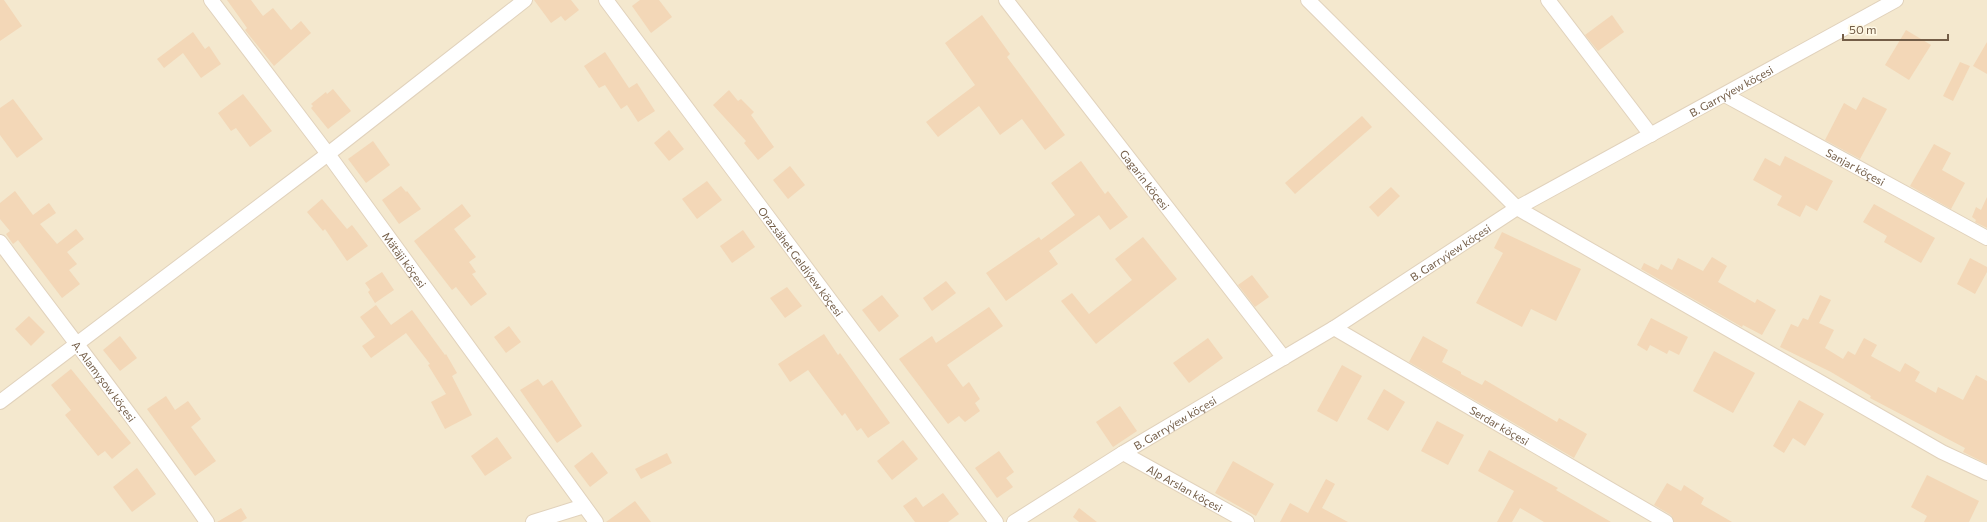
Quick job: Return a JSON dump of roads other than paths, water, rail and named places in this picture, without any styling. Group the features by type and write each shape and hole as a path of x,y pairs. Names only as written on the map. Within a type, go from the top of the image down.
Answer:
{"street":[{"name":"Mätäji köçesi","path":"211,0 328,154 596,522"},
{"path":"0,402 328,154 525,0"},
{"name":"Orazsähet Geldiýew köçesi","path":"606,0 996,522"},
{"name":"Gagarin köçesi","path":"1006,0 1284,358"},
{"path":"1308,0 1517,208 1942,452 1987,473"},
{"path":"1548,0 1651,135"},
{"name":"B. Garryýew köçesi","path":"1014,522 1123,453 1334,328 1517,208 1896,0"},
{"name":"Sanjar köçesi","path":"1725,95 1987,238"},
{"name":"A. Alamyşow köçesi","path":"0,242 76,345 124,405 207,522"},
{"name":"Serdar köçesi","path":"1334,328 1666,522"},
{"name":"Alp Arslan köçesi","path":"1123,453 1247,522"},
{"path":"533,522 584,506"}]}
